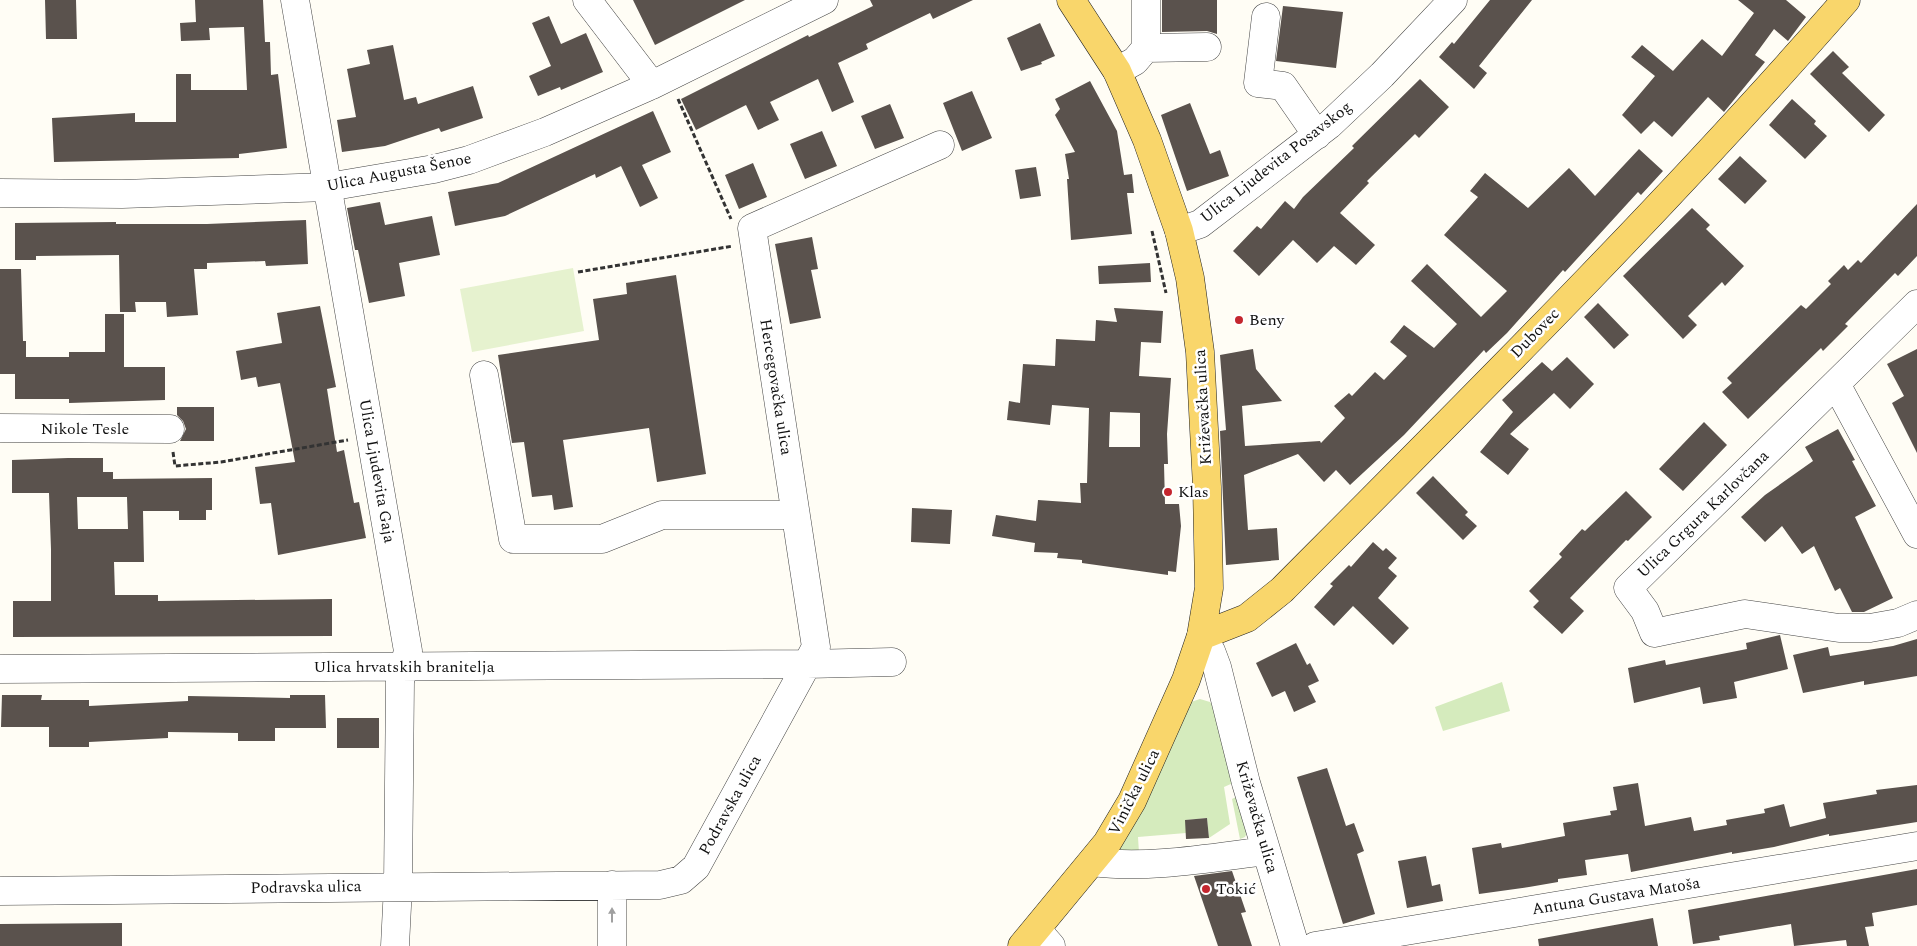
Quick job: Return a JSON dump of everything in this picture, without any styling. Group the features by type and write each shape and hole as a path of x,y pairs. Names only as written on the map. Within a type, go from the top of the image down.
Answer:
{"main road":[{"name":"Križevačka ulica","path":"1071,0 1117,70 1147,140 1179,231 1190,278 1200,352 1209,569 1209,588 1201,636"},
{"name":"Dubovec","path":"1201,636 1247,618 1282,590 1637,230 1718,144 1846,0"},
{"name":"Vinička ulica","path":"1037,941 1120,823 1136,792 1186,680 1201,636"}],"street":[{"name":"Ulica Ljudevita Gaja","path":"295,0 408,651 400,681 398,886 395,946"},
{"path":"587,0 660,81"},
{"name":"Ulica Augusta Šenoe","path":"0,193 122,194 328,187 408,174 469,160 545,132 660,81 824,0"},
{"path":"1117,70 1136,62 1146,48 1146,0"},
{"name":"Ulica Ljudevita Posavskog","path":"1179,231 1200,224 1316,134 1382,75 1453,0"},
{"path":"1266,17 1258,83 1283,86 1316,134"},
{"path":"1146,48 1207,47"},
{"path":"743,237 940,145"},
{"name":"Hercegovačka ulica","path":"743,237 796,515 816,647 808,664"},
{"name":"Ulica Grgura Karlovčana","path":"1917,304 1628,588 1645,611 1654,633 1745,614 1839,628 1870,628 1898,622 1917,615"},
{"path":"484,375 512,539 602,539 662,515 796,515"},
{"path":"1836,384 1917,534"},
{"name":"Nikole Tesle","path":"0,428 170,429"},
{"name":"Križevačka ulica","path":"1201,636 1211,651 1217,667 1246,784 1295,946"},
{"path":"808,664 892,662"},
{"name":"Ulica hrvatskih branitelja","path":"0,669 808,664"},
{"name":"Podravska ulica","path":"0,891 660,885 681,880 696,867 808,664"},
{"name":"Antuna Gustava Matoša","path":"1315,946 1917,846"},
{"path":"1092,862 1114,865 1171,862 1266,850"},
{"path":"612,884 612,946"}],"path":[{"path":"660,81 735,229 743,237"},
{"path":"1152,229 1168,302"},
{"path":"578,272 743,237"},
{"path":"170,429 175,466 222,462 371,436"}],"green space":[{"path":"573,268 584,331 472,352 460,289"},
{"path":"1502,682 1510,711 1443,731 1435,707"},
{"path":"1200,699 1210,702 1217,711 1233,783 1224,787 1230,824 1209,838 1207,818 1186,820 1186,833 1138,837 1139,853 1116,852 1191,702"},
{"path":"1240,795 1249,828 1245,837 1240,839 1232,799"}],"building":[{"path":"45,0 76,0 77,39 46,39"},
{"path":"195,0 263,0 265,42 270,42 271,75 278,74 287,148 239,154 239,158 54,162 52,118 135,113 135,122 176,122 176,74 191,74 191,90 247,90 244,27 209,28 210,40 181,41 180,23 196,22"},
{"path":"633,0 745,0 655,45"},
{"path":"870,0 973,0 933,19 930,13 866,44 868,49 838,63 854,102 832,112 818,79 770,102 779,120 758,130 746,105 696,130 681,99 808,35 809,37 873,6"},
{"path":"1162,0 1217,0 1217,34 1207,31 1162,32"},
{"path":"1490,0 1532,0 1479,66 1487,73 1474,89 1439,57 1452,42 1454,44"},
{"path":"1738,0 1786,0 1806,17 1788,41 1774,29 1755,55 1765,62 1724,112 1708,97 1672,137 1654,121 1641,134 1622,115 1655,76 1631,57 1642,45 1673,71 1702,39 1722,56 1754,13"},
{"path":"1283,6 1343,12 1336,68 1276,61"},
{"path":"549,16 561,44 586,33 603,72 561,90 560,87 538,96 529,76 551,66 532,23"},
{"path":"1040,23 1055,56 1041,62 1042,64 1021,71 1007,38"},
{"path":"393,45 404,100 416,97 418,104 473,86 483,118 441,132 439,128 385,146 342,152 337,120 356,117 347,69 370,64 367,50"},
{"path":"1833,51 1849,67 1842,73 1885,115 1869,132 1810,74"},
{"path":"1420,79 1449,107 1419,138 1415,134 1367,181 1369,183 1340,213 1375,245 1356,265 1334,246 1317,263 1293,240 1259,276 1233,251 1257,226 1261,229 1285,201 1294,209 1303,197 1354,148 1352,146"},
{"path":"1090,81 1117,131 1124,175 1132,174 1134,193 1127,193 1132,234 1071,240 1067,179 1069,179 1065,154 1075,152 1055,115 1060,109 1055,99"},
{"path":"972,91 992,138 962,151 943,103"},
{"path":"1792,99 1816,121 1814,124 1827,136 1805,159 1769,125"},
{"path":"1190,103 1210,154 1220,150 1229,176 1187,191 1161,115"},
{"path":"890,104 904,138 875,149 861,116"},
{"path":"653,111 671,152 642,165 658,198 640,207 621,166 596,178 595,174 505,216 455,226 448,192 498,183"},
{"path":"822,131 837,166 805,179 790,144"},
{"path":"1639,149 1663,171 1641,195 1638,192 1565,272 1563,270 1507,333 1486,353 1484,350 1404,435 1350,485 1336,470 1324,482 1298,454 1244,475 1248,530 1277,528 1279,560 1226,565 1220,431 1226,430 1220,355 1253,349 1256,369 1282,401 1242,406 1245,446 1320,441 1321,443 1345,418 1334,406 1349,393 1352,396 1375,372 1384,380 1407,356 1390,342 1404,325 1434,348 1457,324 1411,281 1427,264 1481,317 1507,291 1444,235 1478,197 1470,191 1485,173 1528,208 1569,168 1595,196"},
{"path":"1740,156 1767,181 1745,204 1718,179"},
{"path":"753,163 767,197 739,209 725,175"},
{"path":"1036,167 1041,196 1020,199 1015,170"},
{"path":"380,202 385,225 432,216 440,255 399,263 405,296 369,303 358,250 355,250 347,208"},
{"path":"1917,204 1917,256 1898,276 1895,273 1845,324 1848,326 1823,351 1821,348 1748,419 1722,392 1732,383 1727,378 1801,305 1806,309 1831,284 1828,281 1844,265 1848,270 1858,260 1861,263"},
{"path":"1692,208 1710,225 1706,229 1744,266 1725,286 1722,282 1688,316 1697,325 1683,339 1623,276"},
{"path":"306,220 308,264 266,266 265,261 207,263 207,269 194,269 198,315 167,317 166,302 135,302 136,312 120,312 119,255 36,256 36,260 15,260 15,223 116,222 116,224 207,224"},
{"path":"812,237 818,269 811,270 821,318 790,324 775,244"},
{"path":"1150,263 1151,282 1099,284 1098,266"},
{"path":"0,269 21,269 23,341 26,341 26,357 69,357 69,352 105,352 105,314 124,314 124,367 165,367 165,400 69,403 69,399 15,399 15,374 0,374"},
{"path":"676,275 706,474 657,482 649,428 563,440 573,507 554,510 552,495 532,497 524,442 512,443 498,355 599,340 593,299 627,294 626,283"},
{"path":"1598,303 1629,335 1614,349 1584,317"},
{"path":"320,306 336,387 327,389 337,452 344,450 354,503 359,502 366,538 278,555 271,503 260,504 255,467 295,462 280,383 258,387 256,377 241,380 236,351 282,343 277,313"},
{"path":"1114,308 1163,311 1161,343 1141,342 1139,376 1171,378 1167,434 1168,464 1164,464 1165,504 1179,504 1181,526 1176,572 1168,571 1168,575 1082,563 1082,560 1057,558 1058,553 1034,552 1035,543 992,536 996,515 1036,521 1038,500 1081,503 1080,483 1087,483 1089,408 1052,405 1050,425 1007,420 1009,401 1020,403 1023,364 1055,366 1056,339 1095,341 1096,320 1117,322","holes":["1110,412 1140,413 1140,447 1109,447"]},
{"path":"1917,349 1917,453 1892,403 1904,396 1887,364"},
{"path":"1567,357 1594,384 1570,409 1554,393 1510,434 1529,449 1508,475 1480,452 1513,412 1502,400 1542,362 1552,371"},
{"path":"177,407 214,407 214,441 180,441 186,429 183,421 177,415"},
{"path":"1704,422 1727,445 1683,491 1659,469"},
{"path":"1838,429 1855,460 1852,461 1876,506 1855,517 1893,598 1864,612 1852,612 1840,588 1835,591 1814,546 1802,554 1782,526 1765,542 1741,517 1765,495 1813,461 1805,447"},
{"path":"103,458 103,472 113,472 113,479 212,478 212,510 206,510 206,520 179,520 179,511 143,511 144,562 114,562 115,595 158,595 158,601 332,599 332,636 13,637 13,601 51,601 51,549 49,493 12,493 12,460","holes":["77,497 127,497 128,529 78,529"]},
{"path":"1433,476 1468,512 1465,515 1477,526 1463,540 1416,493"},
{"path":"1626,491 1652,517 1628,541 1626,540 1570,598 1584,611 1562,634 1533,607 1539,601 1529,591 1562,557 1559,554 1582,529 1585,531"},
{"path":"912,508 952,510 950,544 911,542"},
{"path":"1373,542 1383,551 1386,548 1397,558 1388,568 1397,576 1378,598 1409,628 1393,645 1353,606 1334,626 1314,607 1333,586 1330,584 1349,565 1351,567"},
{"path":"1780,635 1788,669 1734,682 1737,698 1703,704 1700,687 1634,703 1628,668 1665,660 1666,665 1747,649 1746,643"},
{"path":"1917,639 1917,676 1864,685 1864,681 1803,693 1793,655 1828,647 1830,656 1893,646"},
{"path":"1296,643 1307,665 1310,663 1319,681 1308,686 1316,702 1294,712 1285,691 1272,697 1256,663"},
{"path":"2,695 42,695 41,700 89,700 89,706 188,701 188,696 290,698 290,695 325,695 326,728 275,728 275,741 238,741 238,733 168,732 168,738 89,742 89,747 49,747 49,727 1,727"},
{"path":"337,718 379,718 379,748 337,748"},
{"path":"1327,768 1346,826 1354,823 1364,851 1357,854 1375,914 1343,924 1297,777"},
{"path":"1638,783 1645,826 1691,817 1694,831 1727,825 1726,820 1765,813 1764,809 1784,804 1790,827 1826,818 1823,803 1877,794 1876,790 1917,785 1917,822 1829,836 1829,834 1774,847 1732,854 1732,852 1631,872 1628,854 1585,860 1587,875 1558,879 1558,882 1479,894 1472,848 1501,843 1502,848 1565,836 1563,823 1611,815 1610,811 1617,810 1613,787"},
{"path":"1207,818 1209,838 1186,839 1185,820"},
{"path":"1426,856 1432,886 1440,884 1443,901 1407,908 1398,861"},
{"path":"1917,869 1917,905 1872,913 1874,926 1865,927 1869,946 1847,946 1846,940 1794,946 1791,924 1719,936 1720,940 1693,944 1688,910"},
{"path":"1232,871 1246,912 1241,913 1252,946 1218,946 1194,876"},
{"path":"1653,918 1658,946 1539,946 1538,939"},
{"path":"122,923 122,946 0,946 0,924"}],"place":[{"name":"Beny","path":"1239,320"},
{"name":"Klas","path":"1168,492"},
{"name":"Tokić","path":"1206,889"}]}
